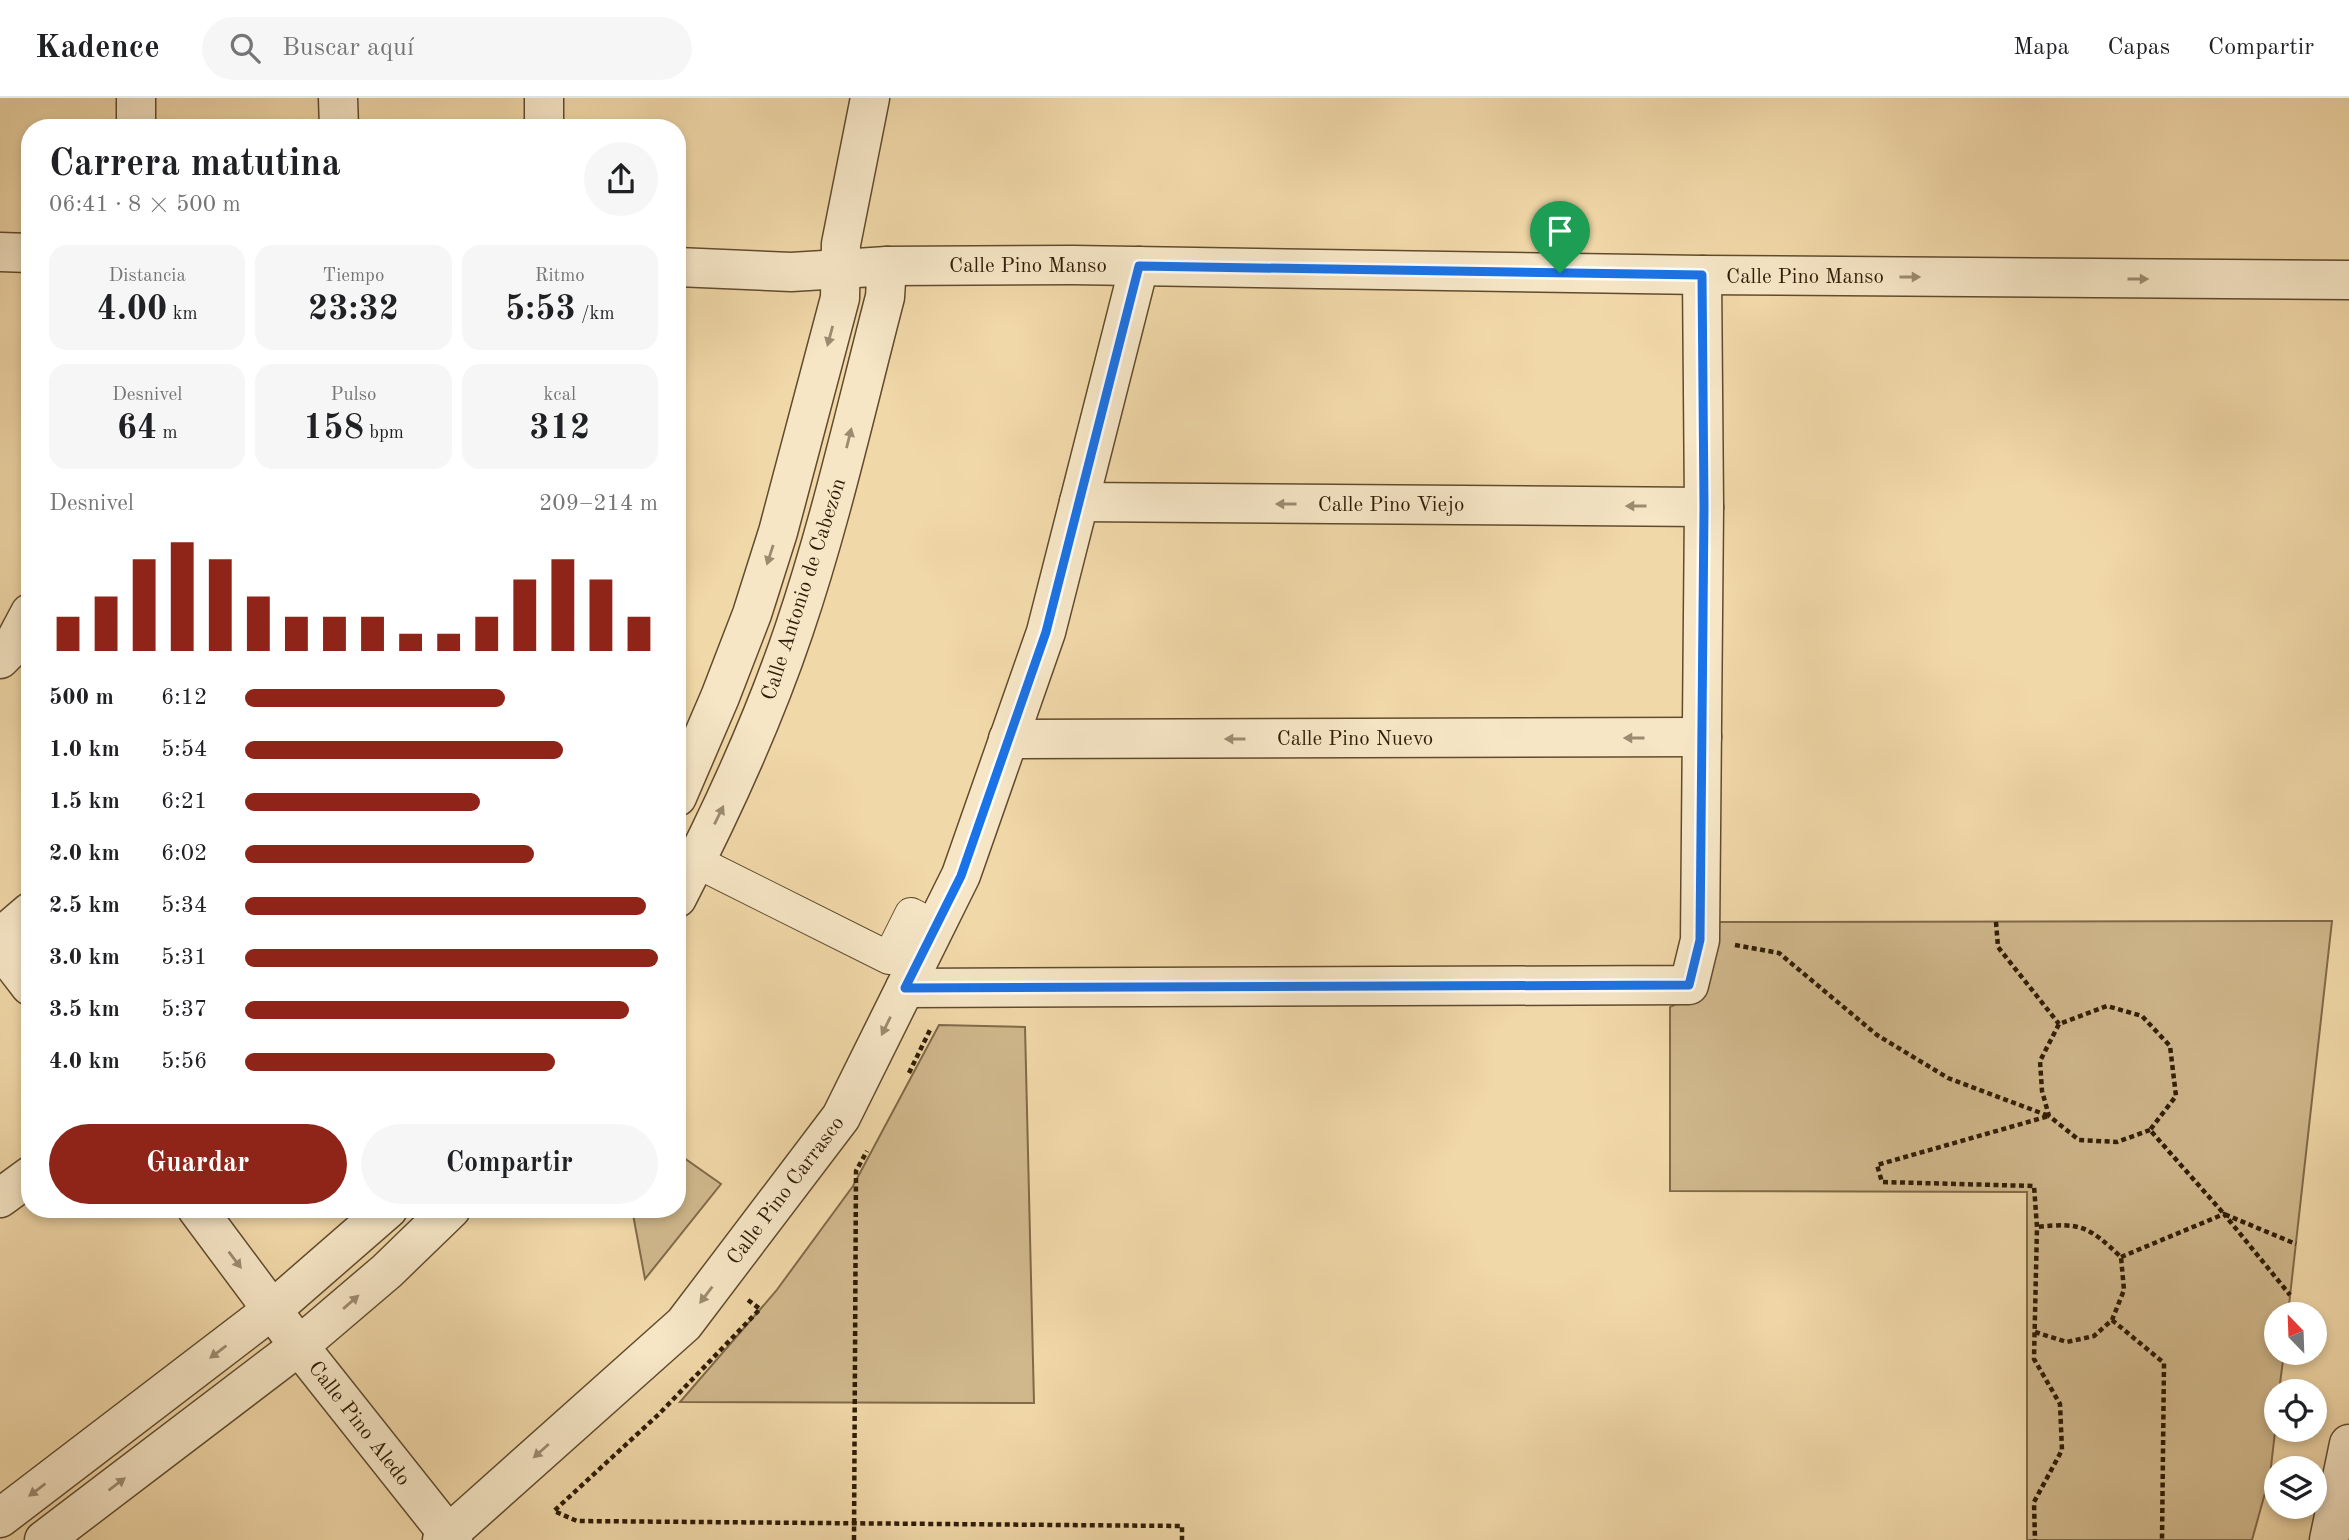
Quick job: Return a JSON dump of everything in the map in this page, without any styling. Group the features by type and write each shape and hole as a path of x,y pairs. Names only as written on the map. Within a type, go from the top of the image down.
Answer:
{"street":[{"path":"136,98 136,119"},
{"path":"338,98 339,119"},
{"path":"544,98 544,119"},
{"name":"Calle Antonio de Cabezón","path":"686,776 752,614 778,532 840,298 841,244 870,98"},
{"path":"0,252 21,253"},
{"name":"Calle Antonio de Cabezón","path":"686,857 762,717 793,631 835,494 885,297 887,266"},
{"name":"Calle Pino Manso","path":"686,267 791,272 887,266 1139,266 1702,275 2349,280"},
{"name":"Calle Pino Carrasco","path":"448,1538 684,1324 841,1117 961,876 1046,632 1139,266"},
{"path":"905,988 1689,985 1700,940 1704,507 1702,275"},
{"name":"Calle Pino Viejo","path":"1079,502 1704,507"},
{"path":"0,659 12,647 21,630"},
{"name":"Calle Pino Nuevo","path":"1008,739 1702,737"},
{"path":"686,857 889,958 911,914 936,927"},
{"path":"0,938 21,920"},
{"path":"0,947 21,974"},
{"path":"0,1198 21,1183"},
{"name":"Calle Pino Aledo","path":"204,1218 448,1538"},
{"path":"0,1518 272,1310 378,1218"},
{"path":"44,1540 299,1346 387,1271 442,1218"},
{"path":"2329,1540 2349,1444"}],"path":[{"path":"1996,922 1998,947 2059,1024"},
{"path":"1700,940 1779,953 1877,1035 1948,1078 2049,1115 2079,1140 2117,1142 2150,1130 2176,1096 2170,1046 2142,1016 2107,1006 2059,1024 2040,1061 2042,1091 2049,1115"},
{"path":"906,1079 932,1026"},
{"path":"2035,1540 2035,1502 2062,1450 2060,1404 2034,1359 2037,1227 2034,1186 1882,1182 1877,1165 2049,1115"},
{"path":"2150,1130 2290,1295"},
{"path":"854,1540 856,1171 869,1148"},
{"path":"2121,1257 2224,1214 2296,1244"},
{"path":"2035,1332 2067,1342 2094,1336 2112,1320 2124,1290 2121,1257 2093,1231 2063,1224 2037,1227"},
{"path":"719,1278 760,1309 660,1414 554,1511 577,1521 1182,1527 1182,1540"},
{"path":"2112,1320 2164,1363 2162,1540"}],"shaded area":[{"path":"2332,921 2289,1302 2264,1302 2264,1365 2282,1365 2281,1379 2264,1379 2264,1442 2274,1442 2272,1456 2264,1456 2264,1497 2252,1540 2027,1540 2027,1192 1670,1191 1670,1007 1692,996 1715,922"},
{"path":"939,1025 1025,1027 1034,1403 680,1402 776,1291 853,1186"},
{"path":"686,1159 721,1184 645,1279 634,1218 686,1218"}],"route":[{"path":"1139,266 1560,273 1702,275 1704,507 1700,940 1689,985 905,988 961,876 1046,632 1139,266"}]}
